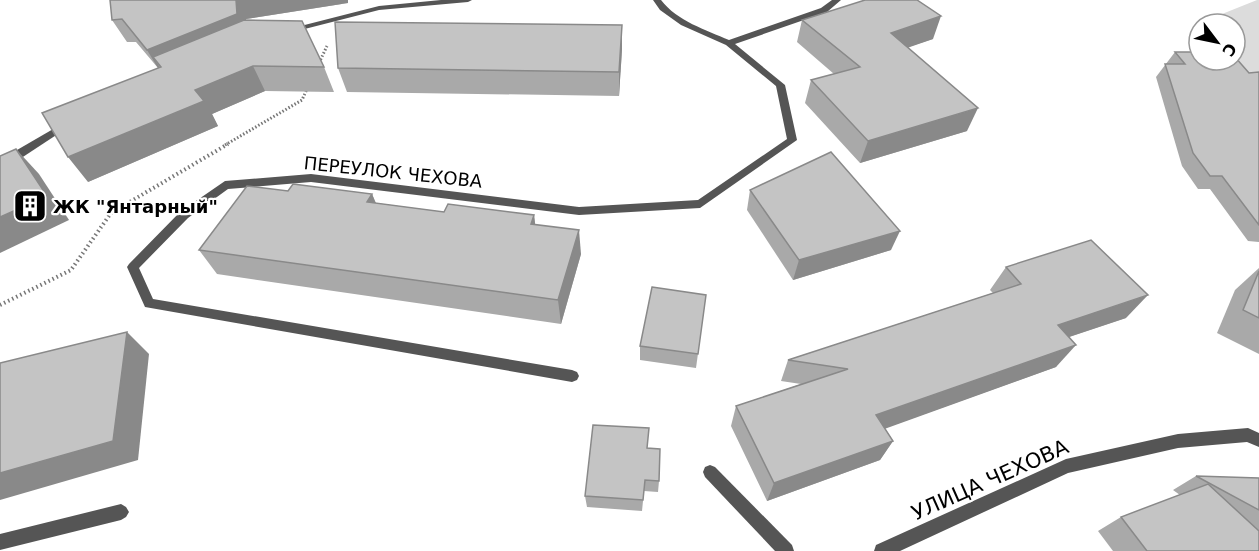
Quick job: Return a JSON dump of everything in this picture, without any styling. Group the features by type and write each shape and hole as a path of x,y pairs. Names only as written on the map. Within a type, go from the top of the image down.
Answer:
{"street":[{"path":"283,32 339,20 379,8 468,0"},
{"name":"ПЕРЕУЛОК ЧЕХОВА","path":"572,376 148,303 133,267 184,214 225,185 311,178 579,210 700,204 792,140 780,86 729,43 684,23 663,9 657,0"},
{"path":"729,43 824,10 837,0"},
{"path":"0,168 21,152 75,119"},
{"name":"УЛИЦА ЧЕХОВА","path":"882,551 1066,466 1178,441 1248,435 1259,440"},
{"path":"710,472 786,551"},
{"path":"0,542 121,512"}],"path":[{"path":"316,70 339,20"},
{"path":"0,305 71,270 111,213 302,100 312,80"}],"shaded area":[{"path":"1259,0 1259,87 1246,72 1247,12 1227,12"}],"building":[{"path":"110,0 236,0 237,14 147,50 122,19 112,20"},
{"path":"865,0 917,0 941,16 891,33 978,108 868,141 811,80 860,67 802,20"},
{"path":"244,20 302,21 324,67 253,66 195,90 204,101 68,157 42,113 161,67 153,57"},
{"path":"335,22 622,25 619,72 338,68"},
{"path":"1175,52 1187,52 1187,72 1259,72 1259,225 1222,176 1210,176 1193,153 1165,64 1185,64"},
{"path":"16,149 47,196 0,217 0,156"},
{"path":"831,152 900,231 799,260 750,190"},
{"path":"293,184 372,194 367,202 444,212 448,204 534,215 531,224 579,230 558,300 199,250 247,186 288,191"},
{"path":"1091,240 1148,295 1058,325 1076,345 876,415 893,441 774,483 736,406 848,369 788,360 1021,284 1006,267"},
{"path":"1259,271 1259,318 1243,310"},
{"path":"652,287 706,295 698,354 640,346"},
{"path":"127,332 113,441 0,473 0,363"},
{"path":"593,425 649,428 647,448 660,449 659,481 645,480 643,500 585,496"},
{"path":"1196,476 1259,478 1259,510"},
{"path":"1208,484 1259,531 1259,551 1147,551 1121,517"}],"place":[{"name":"ЖК \"Янтарный\"","path":"30,206"}]}
